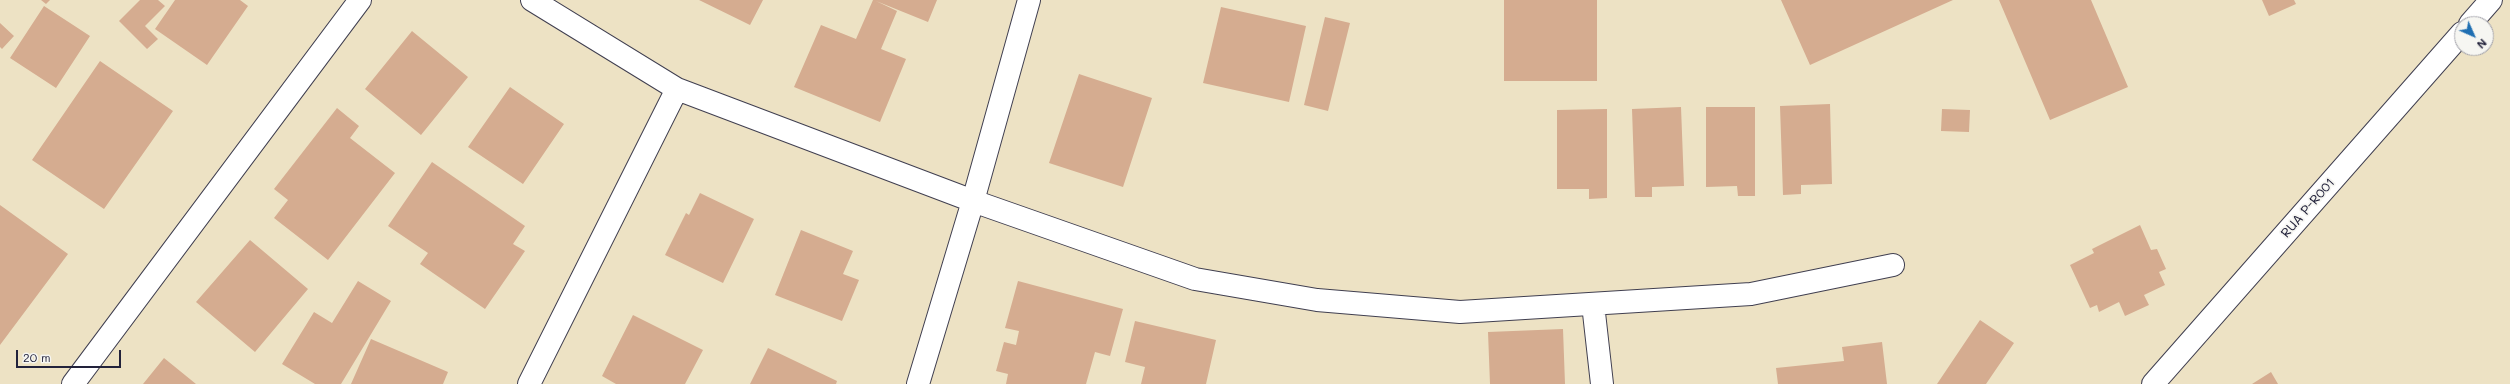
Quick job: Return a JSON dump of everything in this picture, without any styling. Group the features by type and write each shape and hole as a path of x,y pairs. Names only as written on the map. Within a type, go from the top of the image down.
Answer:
{"street":[{"path":"73,384 360,0"},
{"path":"532,0 677,89 973,201 1195,279 1246,289 1317,300 1460,312 1751,294 1893,265"},
{"path":"918,384 973,201 1029,0"},
{"path":"2477,16 2491,0"},
{"name":"RUA P-R001","path":"2153,384 2454,42"},
{"path":"529,384 677,89"},
{"path":"1593,304 1602,384"}],"building":[{"path":"41,0 50,0 46,4"},
{"path":"140,0 158,0 165,6 145,26 158,39 147,49 119,21"},
{"path":"175,0 240,0 248,6 207,65 155,29"},
{"path":"699,0 763,0 750,25"},
{"path":"873,0 937,0 928,22 876,1 897,11 881,49 906,59 880,122 794,87 821,25 856,39"},
{"path":"1504,0 1597,0 1597,81 1504,81"},
{"path":"1781,0 1953,0 1810,65"},
{"path":"1999,0 2091,0 2128,87 2050,120"},
{"path":"2262,0 2294,0 2296,4 2269,16"},
{"path":"44,6 90,36 56,88 10,58"},
{"path":"1221,7 1306,26 1289,102 1203,83"},
{"path":"1325,17 1350,23 1328,111 1304,105"},
{"path":"0,23 14,36 2,49 0,47"},
{"path":"412,31 468,77 421,135 365,89"},
{"path":"100,61 173,111 104,209 32,160"},
{"path":"1079,74 1152,98 1123,187 1049,163"},
{"path":"510,87 564,124 523,184 468,147"},
{"path":"1830,104 1832,184 1801,185 1801,194 1783,195 1780,106"},
{"path":"1681,107 1684,186 1652,187 1652,197 1635,197 1632,109"},
{"path":"1706,107 1755,107 1755,196 1738,196 1737,186 1706,187"},
{"path":"337,108 359,126 350,138 395,173 328,260 274,218 288,200 274,189"},
{"path":"1607,109 1607,198 1589,199 1589,189 1557,189 1557,110"},
{"path":"1942,109 1970,110 1969,132 1941,131"},
{"path":"432,162 525,226 513,244 525,251 485,309 420,264 428,253 388,226"},
{"path":"700,193 754,219 723,283 665,255 686,213 689,215"},
{"path":"0,205 68,254 0,345"},
{"path":"2140,225 2151,250 2157,249 2166,269 2159,272 2165,285 2144,295 2149,305 2125,316 2119,302 2099,312 2097,305 2090,308 2070,265 2094,253 2092,249"},
{"path":"801,230 853,251 843,274 859,280 842,321 775,295"},
{"path":"250,240 308,289 255,352 196,302"},
{"path":"358,281 391,301 341,384 315,384 282,364 314,312 332,323"},
{"path":"1018,281 1123,309 1110,356 1095,352 1086,384 1006,384 1008,374 996,371 1004,342 1016,345 1019,331 1005,328"},
{"path":"633,315 703,350 685,384 616,384 602,376"},
{"path":"1980,320 2014,343 1986,384 1937,384"},
{"path":"1135,321 1216,340 1206,384 1141,384 1145,367 1125,362"},
{"path":"1563,329 1565,384 1490,384 1488,332"},
{"path":"371,339 448,372 443,384 351,384"},
{"path":"1882,342 1887,384 1778,384 1776,368 1844,361 1842,347"},
{"path":"768,348 837,381 836,384 750,384"},
{"path":"164,358 196,384 143,384"},
{"path":"2271,372 2278,384 2252,384"}]}
